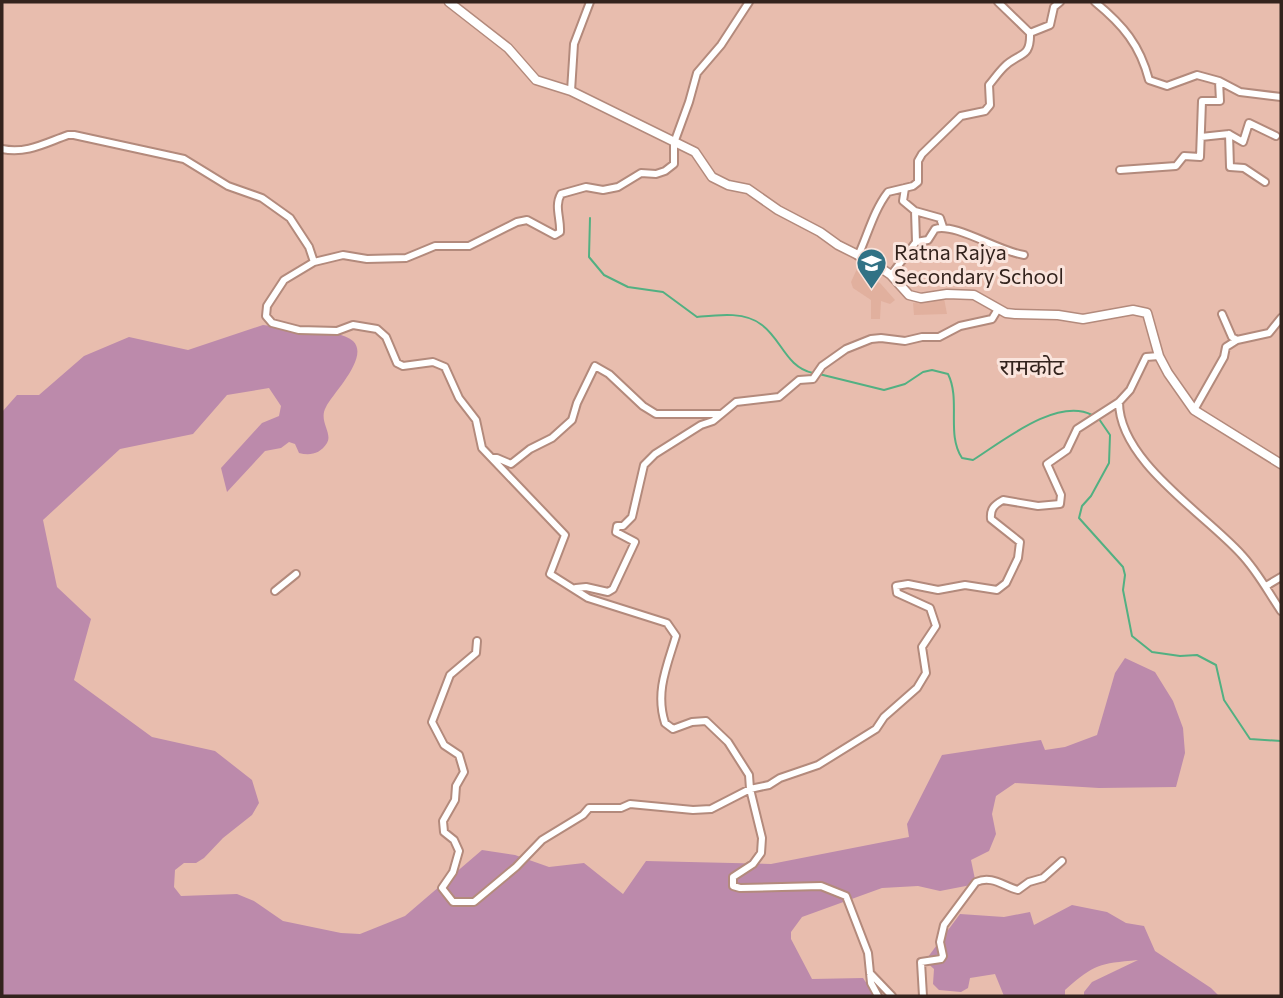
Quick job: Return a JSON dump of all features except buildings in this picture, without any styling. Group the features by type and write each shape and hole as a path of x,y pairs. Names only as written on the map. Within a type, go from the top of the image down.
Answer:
{"main road":[{"path":"449,2 508,48 536,80 571,91 695,152 712,177 728,185 748,189 891,275 912,297 974,295 998,309 1015,314 1058,315 1083,319 1133,310 1147,313 1159,356 1194,410 1281,464"}],"street":[{"path":"571,91 574,44 590,2"},
{"path":"749,2 721,45 696,73 674,143 674,164 665,171 656,174 642,173 618,187 603,190 586,187 561,194 557,205 560,232 555,235 527,220 517,222 469,246 435,246 406,258 367,259 343,255 314,262 284,280 267,306 267,316 272,323 299,330 337,331 353,325 371,327 386,337 397,363 403,366 433,362 444,367 459,398 476,420 482,448 565,535 551,574 589,597 667,624 676,636 668,656 660,697 665,723 673,729 692,722 706,721 728,742 750,775 750,789 762,838 761,853 753,864 733,877 733,886 821,886 846,896 868,953 871,983 878,996"},
{"path":"858,256 872,227 878,205 888,192 913,187 918,181 918,161 948,125 961,116 985,111 989,105 989,85 1009,63 1027,53 1031,44 1030,33 998,2"},
{"path":"1030,33 1050,25 1054,7 1060,2"},
{"path":"1095,2 1113,17 1142,55 1149,80 1167,86 1198,75 1219,81 1240,92 1281,97"},
{"path":"1120,170 1176,166 1184,156 1200,157 1202,101 1220,100 1219,81"},
{"path":"1201,137 1229,134 1243,142 1249,123 1276,136"},
{"path":"1229,134 1230,167 1244,168 1265,182"},
{"path":"2,149 33,149 74,135 184,159 228,186 262,198 281,210 299,230 314,262"},
{"path":"905,188 903,201 915,211 940,218 943,227"},
{"path":"891,275 916,242 915,211"},
{"path":"916,242 928,240 935,229 943,227 974,237 998,249 1024,255"},
{"path":"576,588 586,587 608,592 613,589 635,542 616,531 617,526 623,526 632,517 644,465 655,454 680,441 701,425 713,421 736,402 779,397 799,380 813,379 822,366 846,349 881,338 905,341 939,337 960,326 992,319 998,309"},
{"path":"1222,314 1232,337 1237,340"},
{"path":"1194,410 1224,357 1226,347 1237,340 1269,333 1281,318"},
{"path":"444,832 454,840 458,851 453,872 442,888 453,902 474,902 516,867 542,840 583,815 589,808 621,807 630,804 693,810 712,809 750,789 769,785 780,778 818,765 851,746 876,729 884,717 917,688 926,673 922,647 934,631 936,621 930,608 897,593 896,586 908,584 937,590 965,585 996,590 1003,587 1018,558 1020,542 991,519 990,511 993,506 1003,500 1038,506 1060,504 1061,495 1047,464 1067,450 1077,429 1119,402 1130,390 1146,358 1159,356"},
{"path":"492,458 511,464 530,449 552,438 572,419 595,366 610,374 643,406 656,414 720,414"},
{"path":"1119,402 1122,426 1139,453 1180,499 1239,552 1266,586 1281,611"},
{"path":"275,591 296,574"},
{"path":"1266,586 1281,577"},
{"path":"438,839 444,832 443,821 464,772 459,755 444,745 432,722 450,675 476,653 477,641"},
{"path":"923,996 921,962 943,956 941,932 944,925 976,881 997,880 1018,890 1029,882 1043,878 1062,861"},
{"path":"869,972 892,996"}],"shaded area":[{"name":"Ratna Rajya Secondary School","path":"861,260 872,266 866,276 880,283 895,300 890,304 881,301 880,319 871,319 871,300 853,288 851,282"},
{"path":"944,298 947,314 914,315 913,303"},
{"path":"263,325 336,333 353,341 357,348 354,365 324,412 328,439 321,450 311,454 299,453 295,444 289,442 281,448 265,451 227,492 221,468 262,423 279,416 281,406 269,388 227,395 193,434 120,449 43,520 57,587 91,619 74,680 152,737 215,751 252,780 259,803 252,815 223,838 204,858 196,863 184,863 175,870 174,887 181,896 237,894 254,901 283,921 341,933 360,934 405,916 482,850 515,855 549,867 584,863 623,894 646,861 771,864 909,837 907,824 942,755 1041,740 1045,750 1065,747 1097,735 1115,673 1125,658 1155,672 1173,701 1183,728 1185,753 1176,787 1099,788 1015,783 996,796 992,814 996,834 989,851 971,860 976,884 940,891 918,886 882,888 802,917 791,932 791,939 812,979 863,978 875,996 2,996 2,412 17,395 39,395 84,356 129,337 188,350"},
{"path":"1072,905 1107,912 1126,923 1144,926 1155,951 1219,996 1084,996 1092,982 1138,960 1098,966 1065,990 1065,996 1004,996 995,974 970,978 968,988 961,992 939,990 933,984 934,969 925,961 960,914 1004,917 1030,912 1034,925"}],"waterway":[{"path":"590,218 589,257 604,275 628,287 663,292 697,317 731,315 755,321 769,331 796,365 813,373"},
{"path":"819,374 884,390 905,384 923,372 932,370 948,374 952,384 957,449 962,458 973,460 1047,416 1078,411 1092,415"},
{"path":"1099,419 1110,435 1109,463 1091,496 1082,506 1079,518 1123,567 1123,590 1132,636 1152,652 1180,656 1197,655 1216,665 1224,700 1250,739 1281,741"}],"place":[{"name":"Ratna Rajya Secondary School","path":"871,290"}],"district":[{"name":"रामकोट","path":"1032,366"}]}
